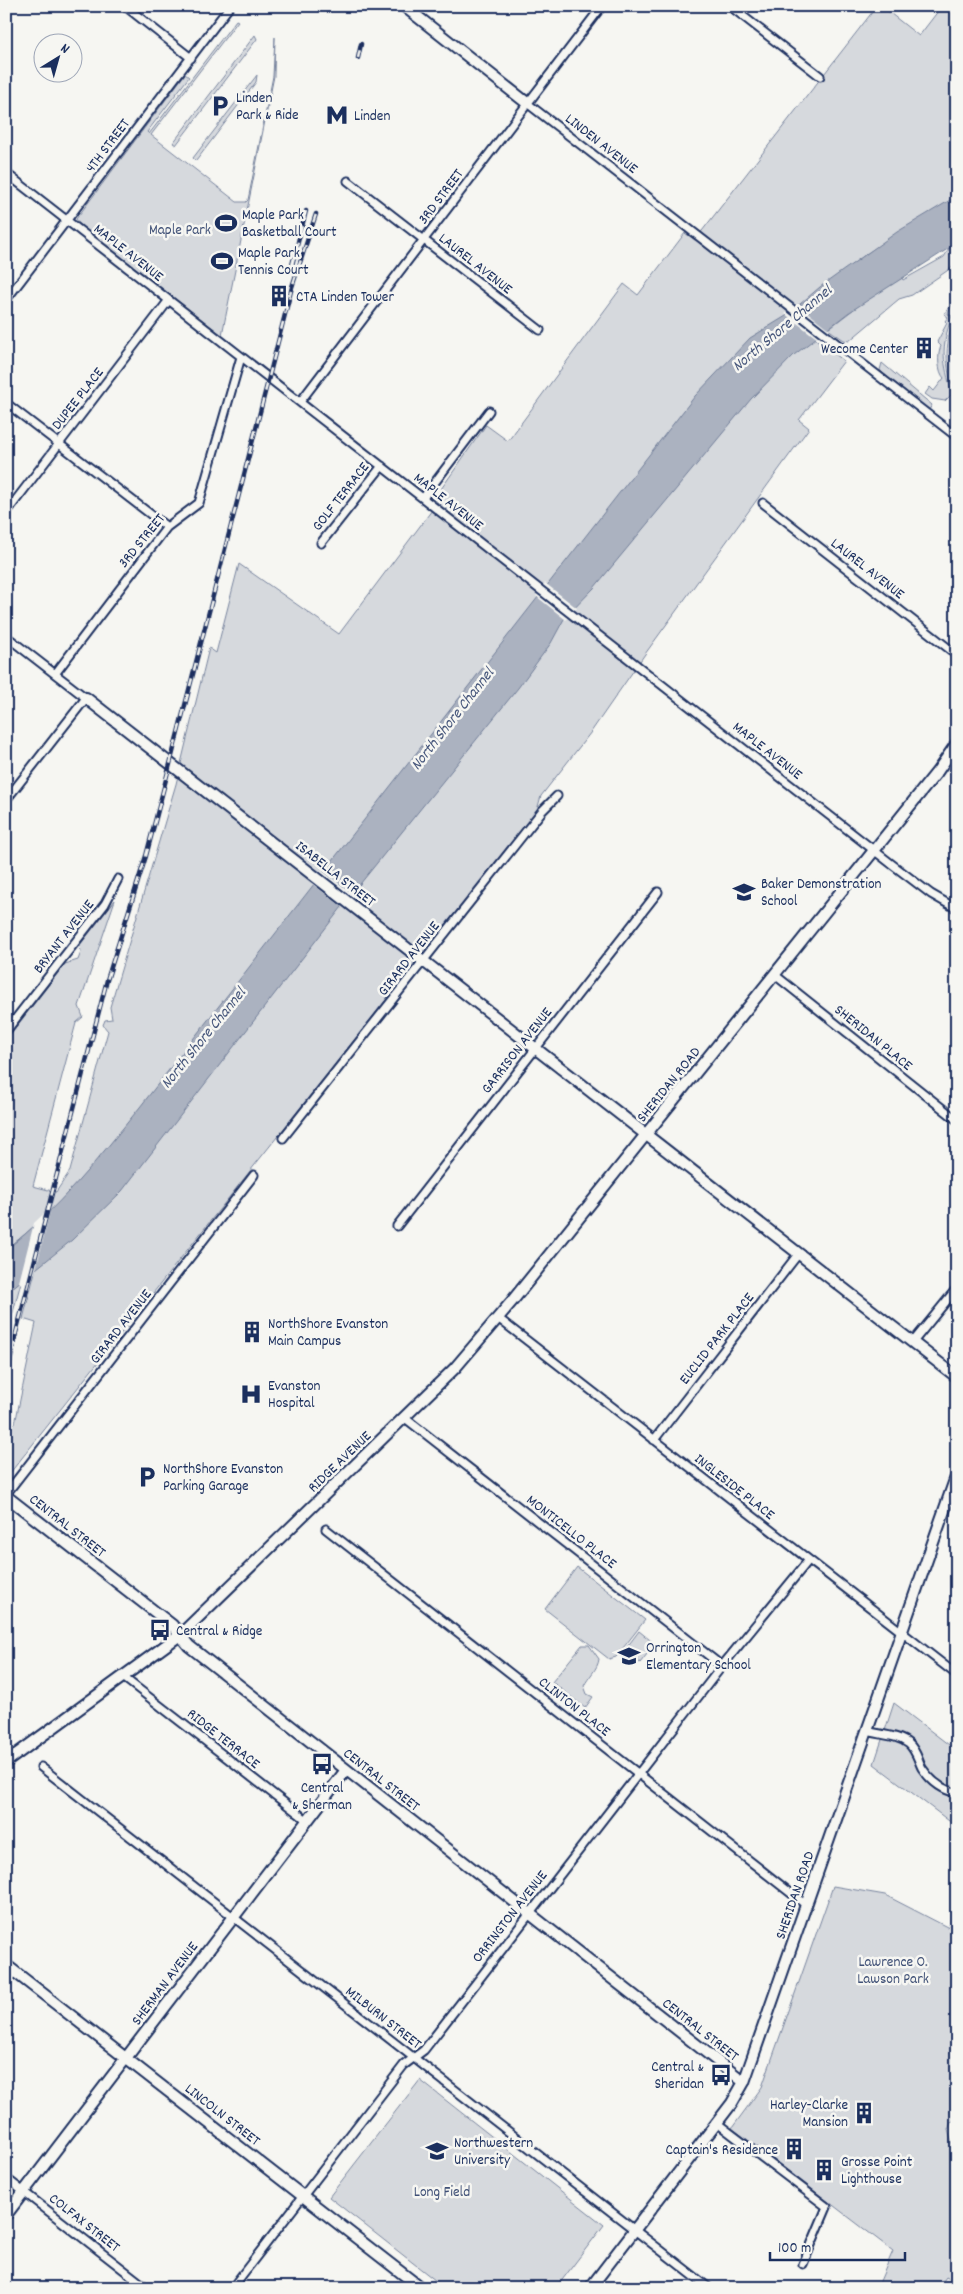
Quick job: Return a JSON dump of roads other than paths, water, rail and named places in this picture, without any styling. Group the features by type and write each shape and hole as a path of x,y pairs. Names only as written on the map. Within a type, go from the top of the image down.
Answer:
{"street":[{"path":"125,6 191,58"},
{"name":"4TH STREET","path":"6,300 230,6"},
{"name":"LINDEN AVENUE","path":"404,6 527,104 957,437"},
{"name":"3RD STREET","path":"300,402 602,6"},
{"path":"730,6 820,76"},
{"name":"MAPLE AVENUE","path":"6,173 931,894 957,909"},
{"name":"LAUREL AVENUE","path":"348,181 540,330"},
{"name":"DUPEE PLACE","path":"6,513 169,300"},
{"name":"3RD STREET","path":"54,674 167,527 174,519 191,510 202,494 241,357"},
{"path":"6,402 167,527"},
{"path":"423,498 489,411"},
{"name":"GOLF TERRACE","path":"321,543 382,466"},
{"name":"LAUREL AVENUE","path":"763,503 957,655"},
{"name":"ISABELLA STREET","path":"6,636 646,1134"},
{"path":"6,800 86,698"},
{"name":"SHERIDAN ROAD","path":"957,743 937,772 875,850 646,1134 957,1376"},
{"name":"GIRARD AVENUE","path":"283,1138 542,811 557,796"},
{"name":"BRYANT AVENUE","path":"6,1031 106,904 118,879"},
{"name":"GARRISON AVENUE","path":"397,1226 658,892"},
{"name":"SHERIDAN PLACE","path":"775,975 957,1120"},
{"name":"RIDGE AVENUE","path":"6,1762 180,1635 405,1418 454,1368 498,1318 646,1134"},
{"name":"GIRARD AVENUE","path":"6,1495 254,1175"},
{"name":"EUCLID PARK PLACE","path":"654,1440 798,1253"},
{"path":"913,1342 957,1288"},
{"name":"INGLESIDE PLACE","path":"498,1318 957,1675"},
{"name":"MONTICELLO PLACE","path":"405,1418 722,1666"},
{"name":"SHERIDAN ROAD","path":"590,2288 717,2123 744,2082 957,1474"},
{"name":"CENTRAL STREET","path":"6,1495 172,1624 188,1646 744,2082"},
{"name":"CLINTON PLACE","path":"326,1528 806,1904"},
{"name":"ORRINGTON AVENUE","path":"232,2288 404,2064 424,2050 722,1666 808,1560"},
{"name":"RIDGE TERRACE","path":"123,1677 308,1821"},
{"path":"867,1731 895,1737 909,1744 928,1775 945,1790 956,1794"},
{"name":"MILBURN STREET","path":"41,1767 710,2288"},
{"name":"SHERMAN AVENUE","path":"6,2215 346,1770"},
{"name":"LINCOLN STREET","path":"6,1965 127,2057 420,2288"},
{"path":"717,2123 826,2207 803,2264"},
{"name":"COLFAX STREET","path":"6,2178 147,2288"}],"water":[{"name":"North Shore Channel","path":"957,196 957,243 848,313 794,355 751,399 594,588 564,619 551,643 518,688 352,894 122,1191 72,1240 6,1293 6,1250 43,1218 125,1126 695,396 750,338 786,316 820,287 897,232"}],"railway":[{"path":"358,58 361,44"},
{"path":"292,265 306,211"},
{"path":"6,1382 16,1333 107,980 146,856 292,287 316,214"}],"place":[{"name":"Linden Park & Ride","path":"220,106"},
{"name":"Linden","path":"337,115"},
{"name":"Maple Park Basketball Court","path":"226,223"},
{"name":"Maple Park Tennis Court","path":"222,261"},
{"name":"CTA Linden Tower","path":"279,296"},
{"name":"Wecome Center","path":"924,348"},
{"name":"Baker Demonstration School","path":"744,892"},
{"name":"NorthShore Evanston Main Campus","path":"252,1332"},
{"name":"Evanston Hospital","path":"251,1394"},
{"name":"NorthShore Evanston Parking Garage","path":"147,1477"},
{"name":"Central & Ridge","path":"160,1630"},
{"name":"Orrington Elementary School","path":"629,1656"},
{"name":"Central & Sherman","path":"322,1764"},
{"name":"Central & Sheridan","path":"721,2075"},
{"name":"Harley-Clarke Mansion","path":"864,2113"},
{"name":"Captain's Residence","path":"794,2149"},
{"name":"Northwestern University","path":"437,2151"},
{"name":"Grosse Point Lighthouse","path":"824,2170"}],"park label":[{"name":"Maple Park","path":"180,229"},
{"name":"Lawrence O. Lawson Park","path":"893,1970"},
{"name":"Long Field","path":"442,2191"}]}
